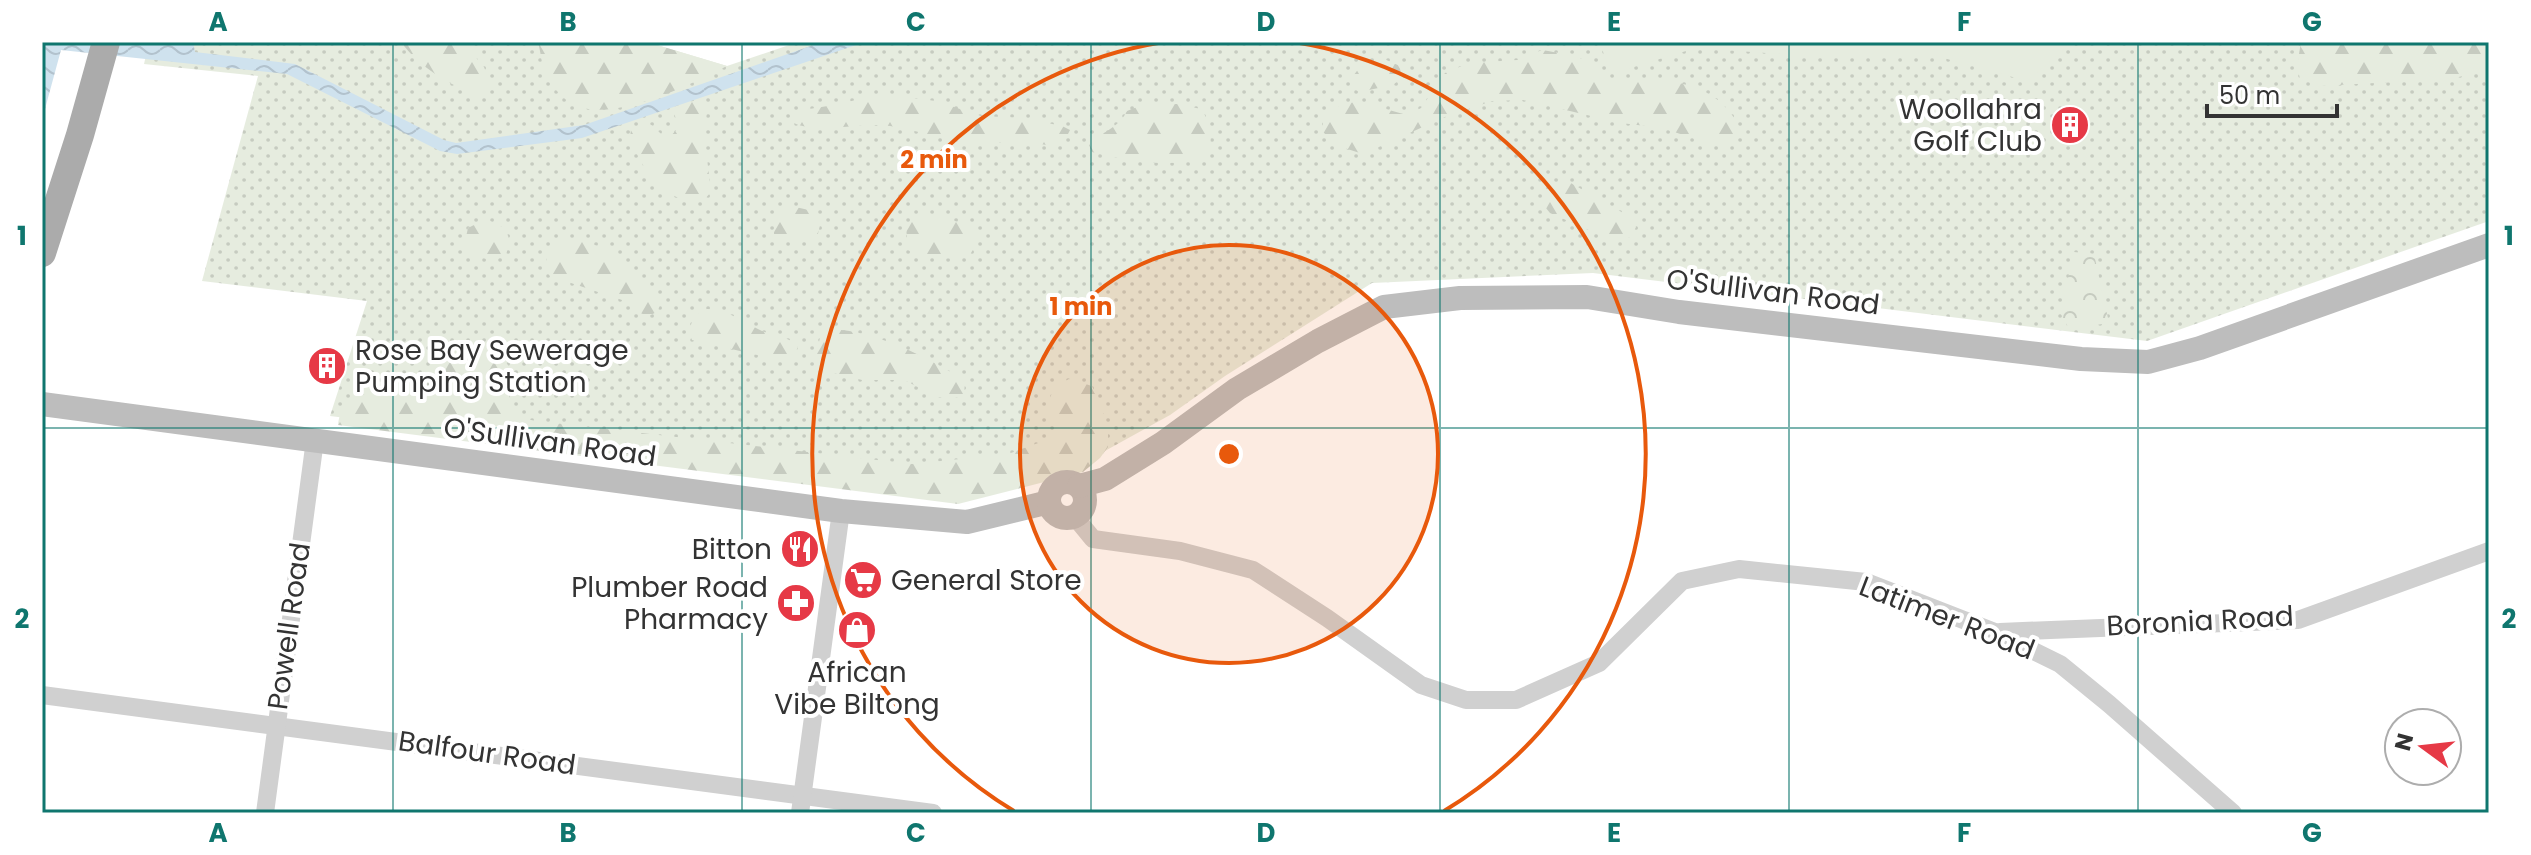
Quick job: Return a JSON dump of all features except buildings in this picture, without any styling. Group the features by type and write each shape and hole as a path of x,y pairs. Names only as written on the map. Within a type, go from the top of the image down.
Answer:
{"main road":[{"path":"42,253 104,49"},
{"name":"O'Sullivan Road","path":"1079,486 1105,479 1163,443 1237,389 1318,341 1384,307 1460,298 1587,297 1679,312 2081,359 2148,362 2200,348 2489,245"},
{"name":"O'Sullivan Road","path":"42,404 841,511 967,522 1049,502"},
{"path":"1062,482 1074,482 1084,490 1086,503 1075,517 1058,516 1049,502 1052,489 1062,482"}],"street":[{"name":"Powell Road","path":"265,813 315,440"},
{"path":"801,804 841,511"},
{"name":"Latimer Road","path":"1075,517 1093,539 1180,551 1253,570 1421,685 1466,700 1516,700 1599,663 1682,581 1739,569 1866,582 1997,633 2060,664 2233,813"},
{"name":"Boronia Road","path":"1997,633 2298,620 2489,551"},
{"name":"Balfour Road","path":"42,695 275,725 801,804 933,813"}],"green space":[{"name":"Woollahra Golf Club","path":"149,42 647,42 727,66 798,42 2489,42 2489,221 2147,341 1593,273 1372,283 1225,376 1170,415 1094,457 968,495 330,416 367,301 202,281 258,76 144,64"},
{"path":"401,42 463,42 484,67 490,82 487,92 477,96 445,80 426,67"},
{"path":"538,42 647,42 727,66 655,98 614,109 596,110 575,105 553,86 545,74"},
{"path":"1600,42 2073,42 2027,81 1929,54 1780,54 1696,48 1610,74"},
{"path":"2301,42 2489,42 2489,70 2450,79 2320,86 2300,79 2297,66"},
{"path":"1542,50 1586,60 1617,80 1669,81 1695,88 1727,108 1741,131 1732,144 1714,145 1662,128 1621,123 1523,100 1492,101 1445,117 1363,154 1338,146 1323,132 1323,119 1343,104 1363,103 1408,115 1421,108 1445,73 1469,63 1517,60"},
{"path":"1384,59 1400,66 1401,78 1393,85 1359,92 1352,87 1350,80 1360,67"},
{"path":"879,94 936,101 981,116 1023,118 1070,130 1066,138 1053,146 960,141 880,125 823,128 794,123 793,116 797,111"},
{"path":"701,99 708,103 704,133 711,192 704,200 692,201 672,195 655,182 637,154 631,130 647,123 665,137 670,137 678,128 674,112 678,105"},
{"path":"1177,104 1201,109 1205,115 1211,140 1205,159 1177,163 1148,162 1092,152 1089,145 1119,122 1127,111 1142,105"},
{"path":"1569,182 1632,218 1636,227 1631,237 1616,242 1550,213 1541,202 1545,192 1555,185"},
{"path":"791,206 813,211 820,225 817,238 795,242 774,236 774,215 779,209"},
{"path":"929,215 970,228 978,240 970,255 939,258 908,250 906,226 912,219"},
{"path":"484,220 498,224 506,232 509,242 505,256 483,258 464,246 468,228"},
{"path":"573,238 610,250 631,274 655,292 661,303 657,312 648,316 635,311 625,301 550,276 544,269 550,246"},
{"path":"2074,252 2094,254 2109,323 2069,329 2060,312"},
{"path":"707,309 729,314 790,341 798,347 793,358 784,361 692,340 692,321"},
{"path":"830,329 866,335 917,354 965,380 964,396 950,399 938,397 904,380 862,380 821,370 816,356 821,333"},
{"path":"498,351 510,368 509,403 516,417 536,421 912,464 1008,454 1055,437 1048,412 1049,402 1055,386 1069,379 1092,386 1106,420 1108,447 1083,472 958,504 338,425 342,410 353,399 401,383 456,353"}],"water":[{"path":"42,42 193,42 195,52 295,64 444,140 456,143 584,125 822,42 865,42 582,138 457,154 440,151 287,74 61,50 42,120"}],"place":[{"name":"Woollahra Golf Club","path":"2070,125"},
{"name":"Rose Bay Sewerage Pumping Station","path":"327,366"},
{"name":"Bitton","path":"800,549"},
{"name":"General Store","path":"863,580"},
{"name":"Plumber Road Pharmacy","path":"796,603"},
{"name":"African Vibe Biltong","path":"857,630"}]}
